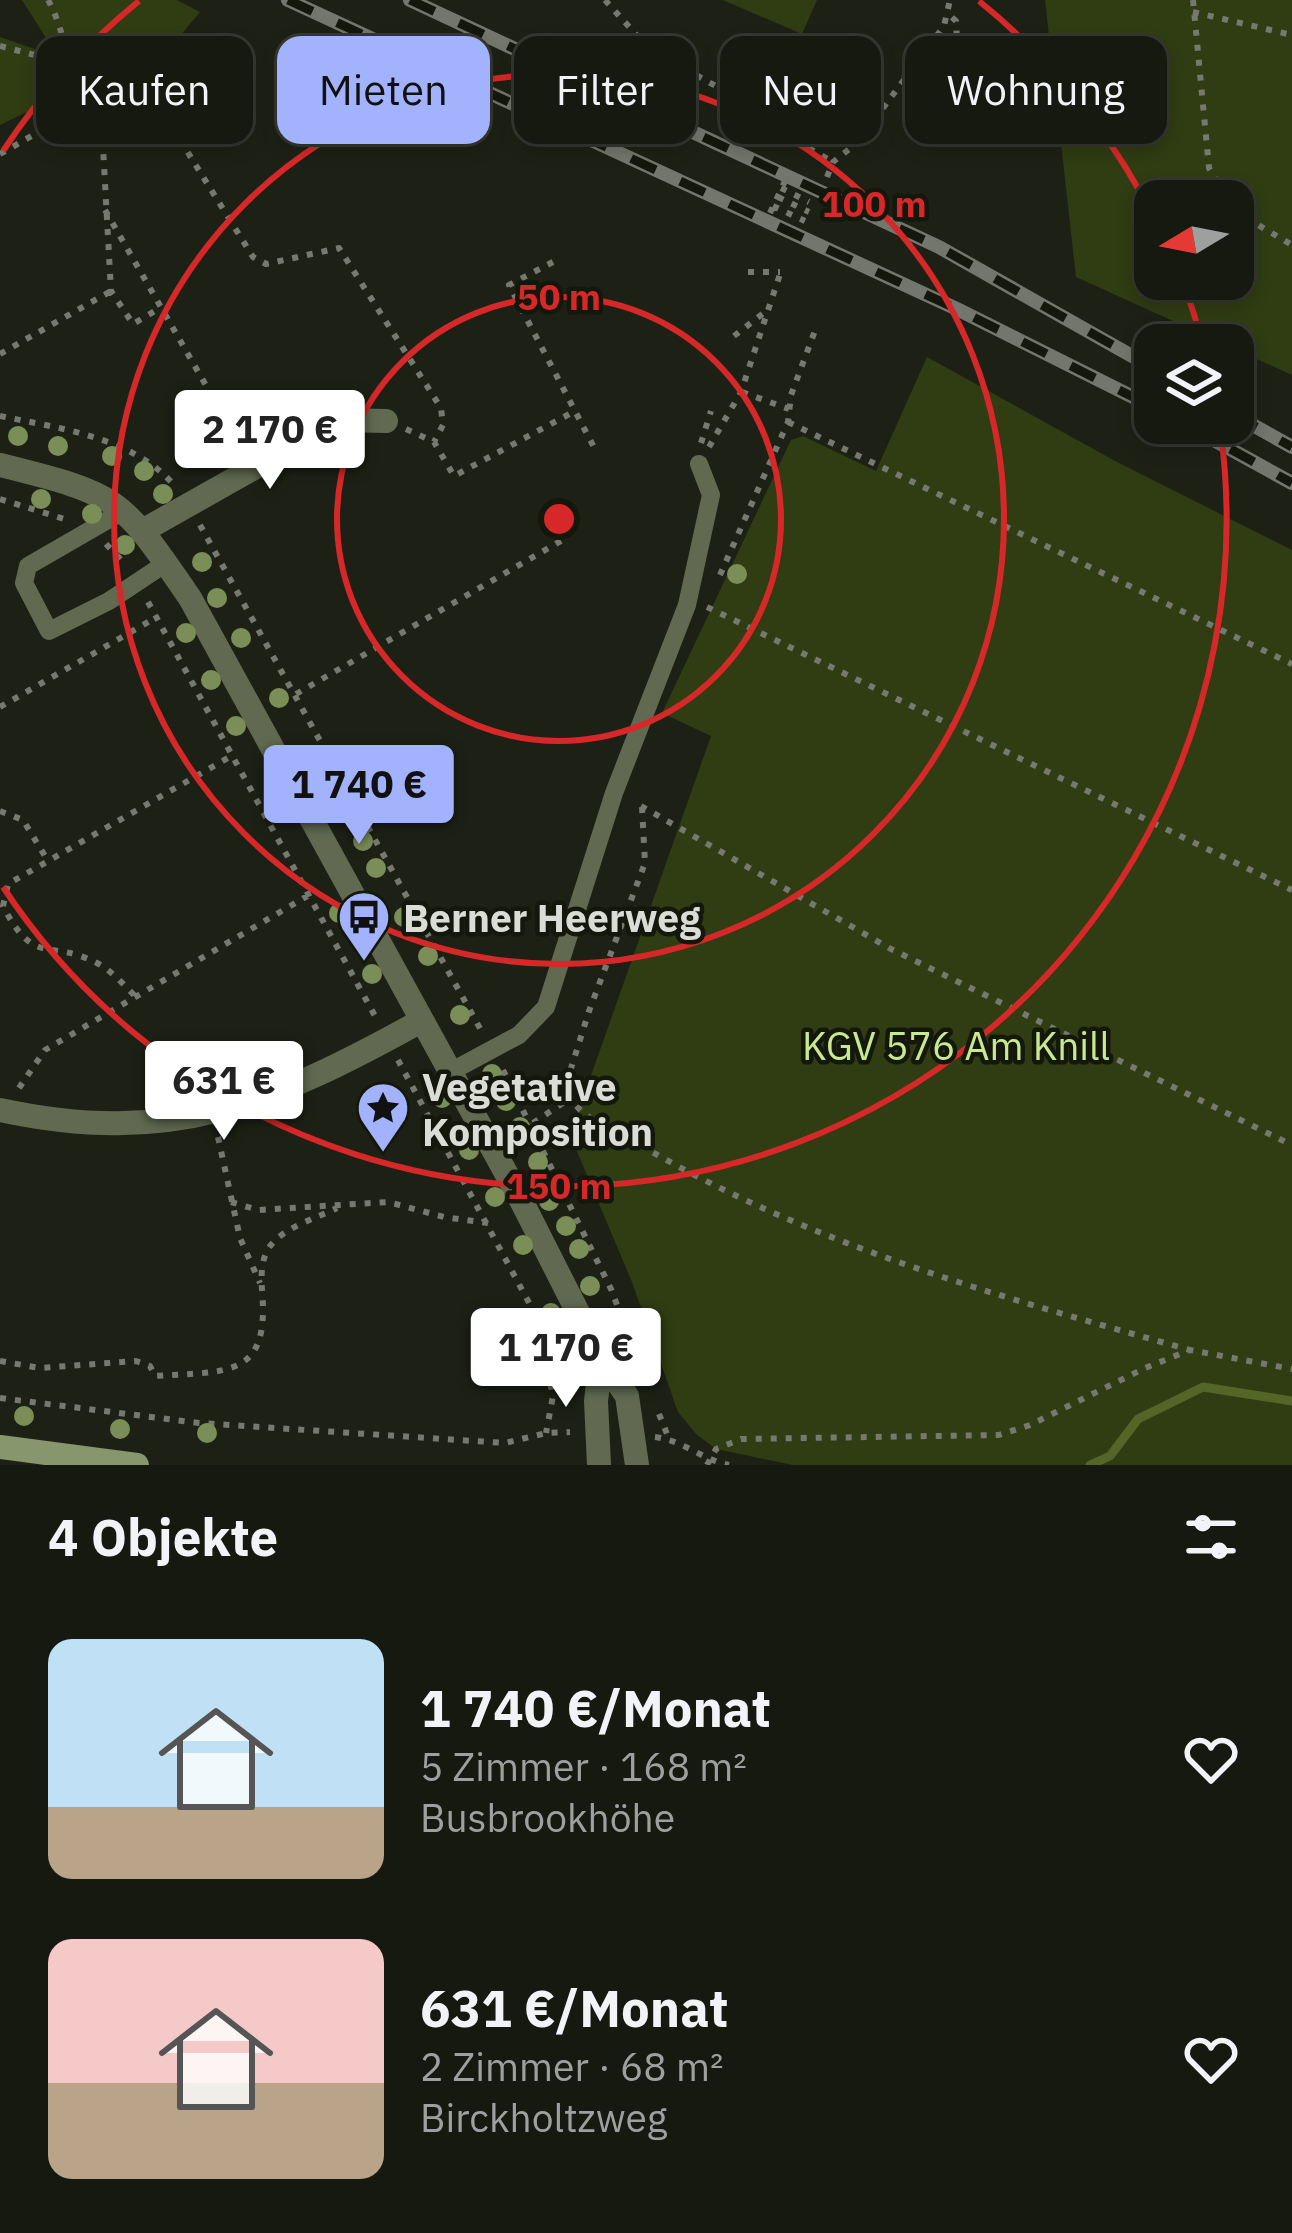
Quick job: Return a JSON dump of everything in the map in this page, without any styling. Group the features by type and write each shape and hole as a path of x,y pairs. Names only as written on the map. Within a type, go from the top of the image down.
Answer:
{"main road":[{"path":"0,1447 137,1465"}],"street":[{"path":"144,530 339,420 386,421"},
{"path":"0,465 86,486 125,509 190,598 567,1287 601,1358 627,1396 637,1465"},
{"path":"2,1111 72,1124 129,1124 214,1114 262,1100 421,1021"},
{"path":"599,1465 596,1401 601,1358"}],"lane":[{"path":"450,1072 520,1035 546,1006 614,793 687,605 711,495 700,464"},
{"path":"125,509 28,566 24,583 49,631 109,601 166,563"}],"path":[{"path":"48,0 65,36"},
{"path":"604,0 650,50 788,126 812,150 832,161"},
{"path":"827,177 832,161 857,143 944,26 950,0"},
{"path":"1192,0 1209,168 1216,180"},
{"path":"1193,11 1292,35"},
{"path":"902,78 928,75 957,41 959,30 947,13"},
{"path":"0,46 36,55"},
{"path":"0,154 36,134"},
{"path":"102,144 111,290 133,324 160,308"},
{"path":"183,144 253,257 266,264 339,248 441,408 443,424 434,442"},
{"path":"782,189 809,202"},
{"path":"782,189 807,217 772,209 782,189"},
{"path":"104,208 253,467"},
{"path":"1254,222 1292,245"},
{"path":"553,262 509,285 597,453"},
{"path":"700,464 741,392 782,270 748,272"},
{"path":"0,354 111,290"},
{"path":"734,337 768,310"},
{"path":"716,586 788,422 816,328"},
{"path":"741,392 789,409"},
{"path":"386,421 434,442 454,476 575,411"},
{"path":"700,464 711,411"},
{"path":"0,416 62,429 142,458 170,479 188,503 532,1123 611,1289 644,1375"},
{"path":"788,422 1292,664"},
{"path":"296,694 566,538"},
{"path":"687,605 706,606 1292,890"},
{"path":"0,707 157,617"},
{"path":"134,995 102,964 71,953 50,952 19,936 2,906 8,884 233,754"},
{"path":"614,793 891,949 1292,1145"},
{"path":"642,807 645,863 589,1011 566,1088 576,1108 681,1169 867,1254 1190,1351 1292,1369"},
{"path":"0,811 22,820 48,861"},
{"path":"2,1111 45,1050 309,895"},
{"path":"532,1123 569,1099"},
{"path":"218,1137 247,1261 262,1286"},
{"path":"231,1202 258,1210 388,1202 488,1223"},
{"path":"0,1361 40,1368 136,1361 150,1366 155,1376 237,1366 254,1356 260,1341 265,1311 262,1263 271,1245 337,1208"},
{"path":"707,1463 716,1449 741,1439 999,1435 1190,1351"},
{"path":"652,1396 669,1439"},
{"path":"0,1398 199,1423 505,1443 575,1432"},
{"path":"649,1437 669,1439 707,1463 729,1465"}],"green space":[{"path":"22,0 177,0 200,12 180,36 45,36"},
{"path":"723,0 817,0 802,34"},
{"path":"1045,0 1292,0 1292,375 1254,358 1254,324 1180,324 1076,277 1061,144 1167,144 1167,36 1049,36"},
{"path":"0,37 36,50 36,107 0,125"},
{"name":"KGV 576 Am Knill","path":"927,357 1117,462 1292,550 1292,1465 793,1465 716,1449 678,1412 632,1282 570,1135 711,736 662,713 791,440 803,436 876,471"}],"waterway":[{"path":"1090,1465 1110,1456 1138,1419 1203,1387 1292,1401"}],"railway":[{"path":"288,0 957,309 1134,398"},
{"path":"410,0 939,247 1134,357"},
{"path":"1254,426 1292,447"},
{"path":"1221,444 1292,483"}],"place":[{"name":"Berner Heerweg","path":"364,963"},
{"name":"Vegetative Komposition","path":"383,1154"}]}
